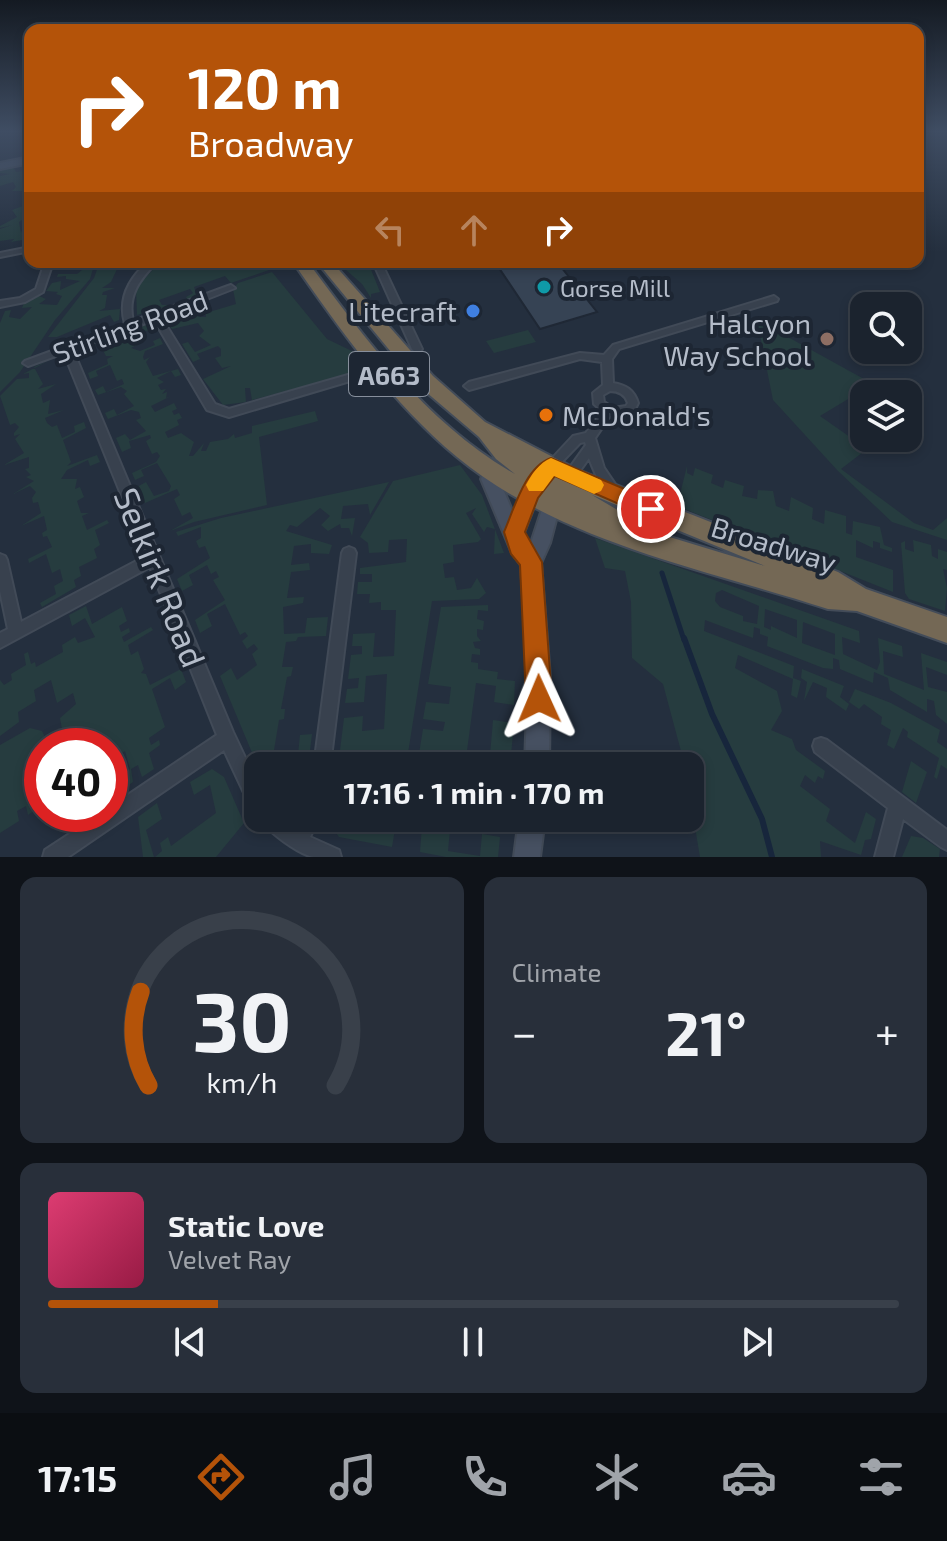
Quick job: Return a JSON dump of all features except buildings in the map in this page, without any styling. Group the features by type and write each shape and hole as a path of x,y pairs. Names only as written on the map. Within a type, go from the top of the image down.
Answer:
{"highway":[{"name":"Broadway","path":"306,268 383,368 437,426 492,472 622,497 829,580 859,599 947,630"},
{"name":"A663","path":"329,268 426,381 478,427 500,454 551,485"},
{"name":"Broadway","path":"551,485 633,534 828,597 859,599"}],"street":[{"path":"0,255 24,250"},
{"path":"0,304 22,300 40,290 47,268"},
{"path":"130,325 127,317 130,288 148,268"},
{"path":"380,268 417,349"},
{"name":"Stirling Road","path":"28,363 231,288"},
{"path":"608,387 607,359 616,347 774,299"},
{"path":"156,316 211,407 220,412 307,392 383,368"},
{"name":"Selkirk Road","path":"67,348 244,774"},
{"path":"469,386 580,356 607,359"},
{"path":"608,387 625,390 633,403 622,413 608,411 599,404 597,396 608,387"},
{"path":"515,532 590,441 608,411"},
{"path":"537,752 539,677 531,562 541,543 551,485 577,439 590,441"},
{"path":"590,441 599,470 622,497"},
{"path":"492,472 490,479 519,547 531,562"},
{"path":"324,752 349,553"},
{"path":"0,641 154,558"},
{"path":"0,560 16,632"},
{"path":"52,857 227,738"},
{"path":"821,746 947,841"},
{"path":"884,857 898,805"},
{"path":"287,832 322,855"},
{"path":"299,841 303,832"},
{"path":"527,857 530,832"}],"green space":[{"path":"24,172 24,191 12,191 16,187 13,182 0,186 0,176 10,174 0,173"},
{"path":"24,206 24,219 19,222 21,233 24,228 24,240 0,241 0,229 12,225 0,226 17,217 12,210"},
{"path":"85,268 93,268 90,279 55,320 20,372 0,392 0,323 5,311 11,310 9,317 20,319 32,307 22,308 24,303 39,296 46,299 39,304 57,305 62,296 56,294 58,292 46,291 52,283 61,281 60,290 80,281 66,279 66,276 57,277 58,274 77,274"},
{"path":"98,268 124,268 117,269 111,282 102,288 115,288 103,292 102,295 107,295 105,308 99,311 120,309 119,320 114,322 110,315 57,337 48,337 94,278"},
{"path":"154,268 269,270 231,283 225,276 194,287 197,296 187,299 193,293 190,289 159,300 162,305 172,305 137,315 136,288"},
{"path":"344,268 370,268 380,292 371,294 371,298 362,284"},
{"path":"272,272 327,339 354,352 362,367 355,373 252,400 250,388 245,388 246,402 223,405 203,379 231,366 222,368 215,358 221,356 221,349 218,346 197,354 200,359 193,362 182,344 188,342 195,352 211,345 199,336 204,331 198,323 172,329 167,321 171,315 200,305 202,308 196,311 200,317 206,317 206,313 236,304 233,289 238,283"},
{"path":"757,320 866,380 850,380 850,398 820,416 850,437 850,452 863,452 841,469 914,523 933,530 947,518 947,540 892,522 838,471 773,400"},
{"path":"145,325 154,330 135,332 136,345 131,348 140,351 155,345 153,341 160,338 163,344 145,351 143,357 144,360 150,357 146,362 153,376 178,369 181,375 175,377 171,371 157,378 164,382 158,385 161,390 166,389 162,394 167,392 166,398 171,396 151,406 155,412 174,403 177,409 172,411 174,415 179,413 182,418 177,420 179,425 165,432 168,438 181,433 194,442 189,456 193,456 204,443 201,451 206,451 210,442 228,439 234,434 235,438 252,433 252,426 315,411 318,421 259,437 267,505 194,522 170,531 193,518 190,512 182,516 174,499 180,495 177,489 145,503 137,487 146,482 154,496 169,491 171,486 157,463 141,470 144,476 135,480 132,473 156,462 160,456 157,452 152,454 146,441 151,438 150,435 129,441 131,448 122,452 116,438 125,434 130,440 146,431 136,420 141,418 139,412 131,410 108,419 105,413 114,409 117,415 134,406 124,394 127,391 121,387 98,395 95,390 103,386 106,392 124,384 122,379 117,381 110,365 96,371 98,376 90,379 88,373 108,364 107,359 113,356 106,356 99,343 86,348 89,355 81,358 80,354 85,347 116,336 120,343 125,341 121,334"},
{"path":"528,330 536,342 494,353 486,341"},
{"path":"35,368 43,384 38,389 56,384 41,394 43,403 50,400 48,414 64,410 45,418 47,423 52,427 57,425 62,438 75,432 74,426 84,422 86,428 63,440 71,462 67,466 97,455 100,462 90,466 88,460 67,470 61,479 77,479 75,489 80,487 84,497 77,501 81,513 89,513 82,516 87,530 107,520 109,523 95,530 100,545 94,549 97,558 79,567 81,576 74,580 76,587 42,607 40,603 56,594 54,586 63,581 60,569 52,573 46,554 29,563 28,559 52,547 47,536 43,537 42,533 47,530 44,516 21,526 41,513 38,502 33,503 36,492 30,486 13,494 34,481 26,477 31,475 25,469 29,468 29,457 4,465 24,453 15,439 20,434 14,436 19,427 15,423 10,425 0,396 17,379 29,378 29,373 23,374"},
{"path":"460,465 482,495 495,529 487,527 484,532 472,514 476,508 466,513 481,539 453,545 454,562 443,564 445,578 454,577 457,590 471,588 477,578 486,593 479,599 432,601 408,752 340,752 344,718 363,716 362,731 384,729 387,674 366,676 364,702 345,703 347,689 358,688 359,678 348,679 351,655 362,654 362,646 352,646 353,634 375,633 373,657 394,656 396,610 381,610 381,602 369,603 370,594 357,594 358,582 372,582 372,574 360,574 360,568 406,562 407,539 389,540 388,552 369,553 368,543 360,537 393,481"},
{"path":"687,466 687,473 693,476 695,468 713,475 711,483 723,488 725,480 744,486 742,496 757,499 758,490 773,491 776,506 789,511 791,497 813,508 812,519 824,524 825,510 846,516 846,533 852,535 853,521 880,527 884,545 892,548 892,552 880,548 880,543 873,541 873,548 856,540 856,557 893,570 893,592 677,506"},
{"path":"389,482 370,515 368,504 343,506 341,519 355,518 352,536 349,528 341,528 340,524 328,531 321,525 330,516 320,508 297,527 290,525 286,531 332,545 329,554 311,553 311,544 294,546 291,565 309,563 310,570 291,572 287,598 304,597 303,603 283,607 284,634 305,633 307,618 328,617 326,636 298,637 296,641 286,642 282,667 293,667 291,676 287,677 281,709 285,709 284,719 279,720 274,752 252,752 220,676 231,668 237,680 257,665 252,654 258,649 254,644 247,649 242,641 248,636 245,632 240,635 225,604 207,614 212,626 200,633 195,620 225,600 213,580 219,577 216,571 211,574 207,565 189,575 193,585 182,591 177,579 210,558 205,546 199,548 196,541 201,538 201,527 178,536 176,532 221,518"},
{"path":"495,529 504,553 494,554"},
{"path":"595,538 859,631 860,643 842,637 843,654 877,670 880,662 878,638 902,646 903,657 883,651 884,674 924,690 921,653 947,662 947,675 926,667 928,687 947,692 947,724 936,715 934,701 927,699 927,712 890,690 888,678 874,672 873,683 840,669 839,660 833,658 833,669 823,668 767,646 768,637 760,634 760,629 754,627 753,638 705,620 704,631 794,666 793,678 801,681 797,698 791,695 793,679 738,655 735,668 777,691 782,711 771,730 792,739 796,750 825,771 823,779 818,776 815,783 805,775 800,786 830,809 826,821 855,843 866,812 876,819 871,839 865,840 861,855 820,841 821,857 700,857 696,832 704,832 704,752 681,752 663,684 632,658 631,602 625,571 605,568","holes":["722,590 759,606 757,624 743,621 743,616 720,607 715,601 716,593","765,609 797,620 797,638 771,626 771,630 764,627","803,622 835,634 835,655 802,643"]},
{"path":"913,540 931,545 932,556 938,559 938,549 947,552 947,570 943,569 947,588 945,611 909,599 905,593 901,543 905,541 905,549 914,552"},
{"path":"488,605 488,611 478,610 477,619 484,621 483,630 477,629 481,641 473,642 475,648 480,649 480,655 472,654 471,662 478,663 478,669 498,672 497,679 515,681 514,705 494,702 496,686 476,683 467,751 473,752 419,752 423,729 443,731 445,722 423,719 426,702 449,704 451,687 428,684 441,607"},
{"path":"86,606 92,624 122,607 127,621 119,626 121,632 129,628 130,632 122,637 124,642 151,627 153,630 128,645 131,655 138,651 144,669 141,673 146,674 150,685 181,669 186,682 175,690 170,678 152,689 165,727 149,738 151,745 159,740 160,745 149,753 154,769 142,777 138,765 131,769 133,782 128,785 128,728 62,728 60,718 76,704 73,693 57,703 51,680 34,690 36,701 18,712 19,722 0,736 0,680 4,685 12,680 11,674 26,665 24,654 28,652 31,664 35,662 36,667 63,652 62,645 75,637 78,643 95,637 85,618 72,626 69,615"},
{"path":"802,669 844,686 840,697 849,704 846,711 826,697 827,688 813,682 804,701 807,682 801,678"},
{"path":"855,689 891,703 940,730 937,742 947,749 947,769 941,765 937,779 934,777 939,758 907,737 908,732 903,728 894,749 887,745 891,730 881,724 882,717 864,704 859,709 849,702"},
{"path":"493,720 514,723 511,752 490,752"},
{"path":"24,731 24,807 17,811 19,821 0,833 0,745"},
{"path":"312,734 310,752 298,752 300,735"},
{"path":"911,761 927,772 916,803 902,792"},
{"path":"212,769 224,777 244,823 216,857 155,857 162,851 160,843 168,837 171,846 216,813 210,785 194,795 190,782"},
{"path":"157,803 162,819 146,830 154,857 143,857 138,817"},
{"path":"336,832 395,832 392,847 339,837"},
{"path":"421,832 450,832 448,851 480,856 482,834 500,837 498,857 446,857 420,852"},
{"path":"911,836 923,838 940,849 939,857 902,857"}],"waterway":[{"path":"662,573 684,640"},
{"path":"684,638 712,714 762,819 772,857"}],"slow traffic":[{"path":"536,485 551,466 594,485"}],"place":[{"name":"Gorse Mill","path":"544,287"},
{"name":"Litecraft","path":"473,311"},
{"name":"Halcyon Way School","path":"827,339"},
{"name":"McDonald's","path":"546,415"}],"route":[{"path":"539,699 531,562 519,547 515,532 522,507 551,466 651,509"}]}
